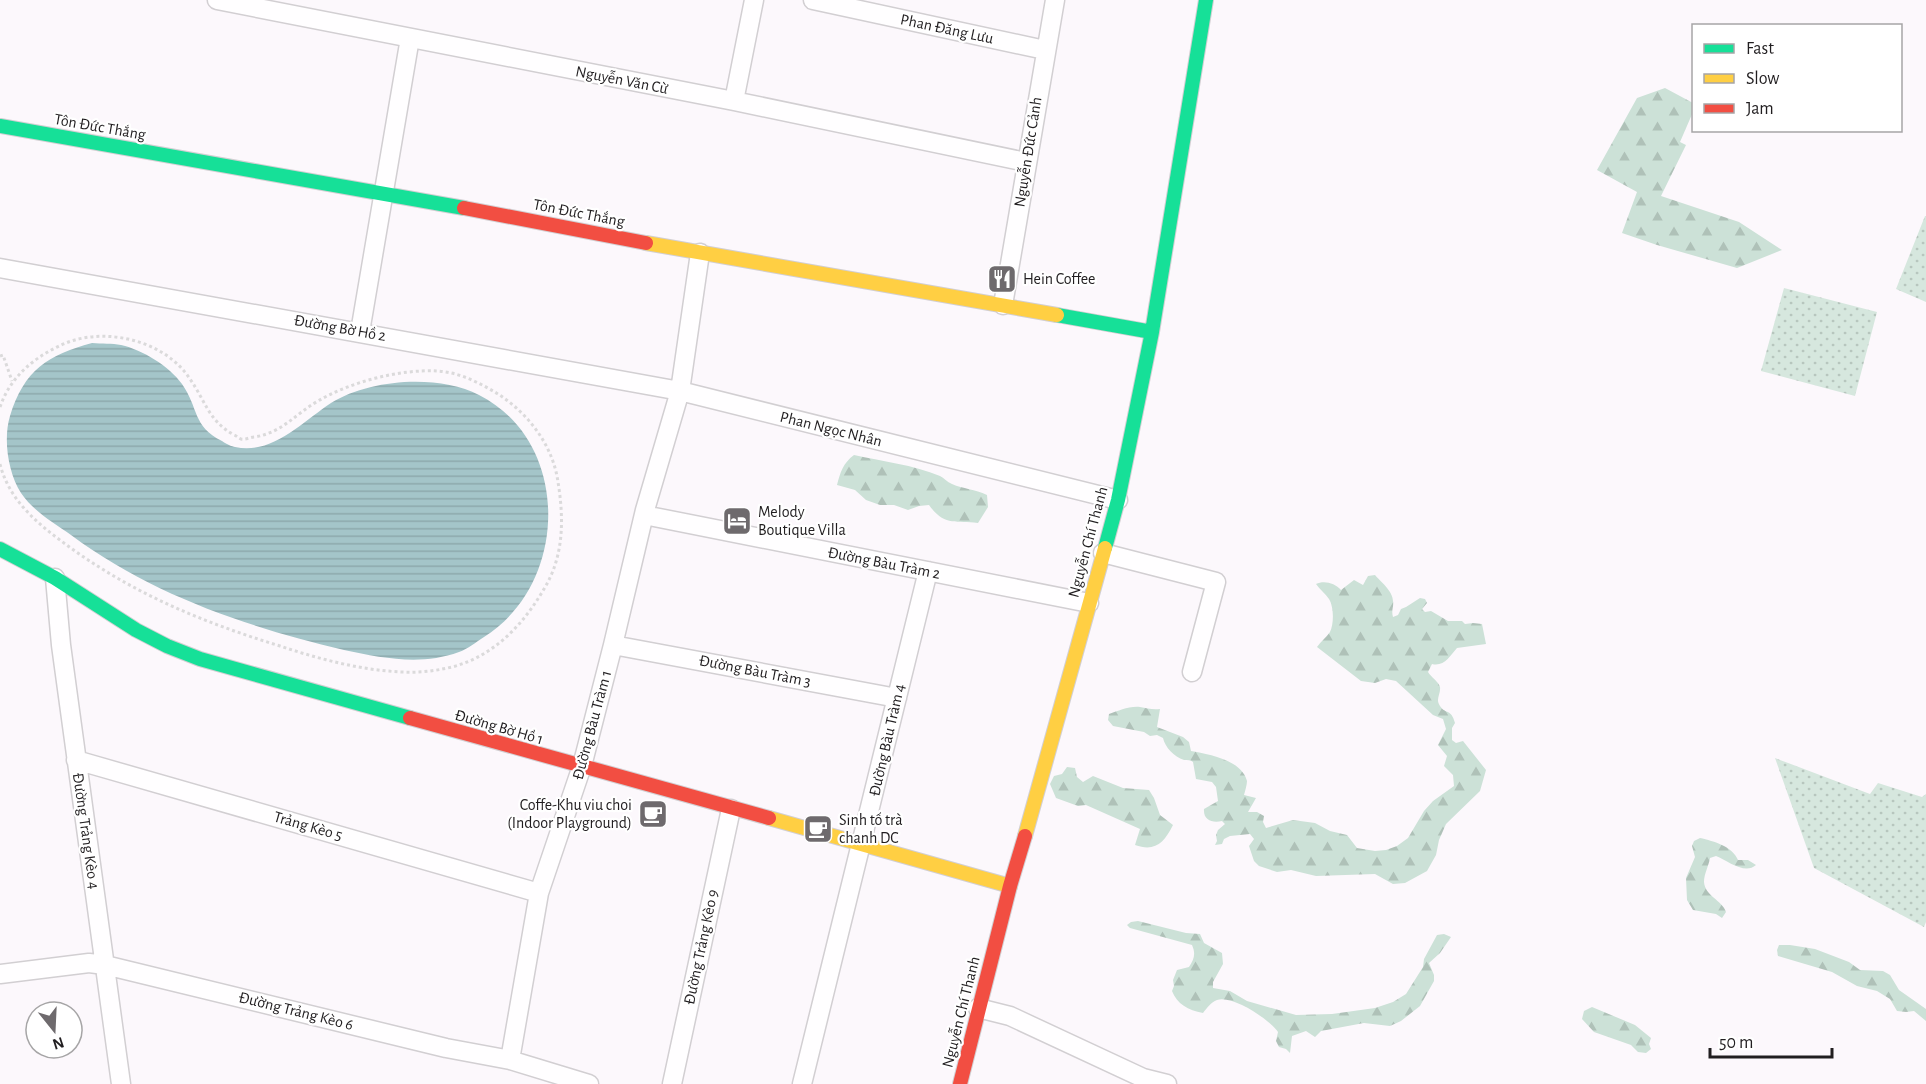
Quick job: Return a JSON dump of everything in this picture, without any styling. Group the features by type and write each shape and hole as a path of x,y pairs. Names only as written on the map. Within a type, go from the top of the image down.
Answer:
{"street":[{"name":"Nguyễn Văn Cừ","path":"218,0 734,101 1026,162"},
{"path":"734,101 754,0"},
{"name":"Phan Đăng Lưu","path":"813,0 1045,50"},
{"name":"Nguyễn Đức Cảnh","path":"1003,305 1055,0"},
{"name":"Nguyễn Chí Thanh","path":"960,1084 1010,886 1118,500 1152,332 1206,0"},
{"path":"360,332 410,38"},
{"name":"Tôn Đức Thắng","path":"0,126 382,192 700,253 1152,332"},
{"path":"680,391 700,253"},
{"name":"Đường Bờ Hồ 2","path":"0,268 680,391"},
{"name":"Phan Ngọc Nhân","path":"680,391 1118,500"},
{"name":"Đường Bàu Tràm 1","path":"510,1060 539,893 582,766 644,515 680,391"},
{"name":"Đường Bàu Tràm 2","path":"644,515 1089,603"},
{"name":"Đường Bờ Hồ 1","path":"0,549 55,578 136,630 200,659 1010,886"},
{"path":"1103,553 1216,582 1192,672"},
{"name":"Đường Bàu Tràm 4","path":"802,1084 928,572"},
{"name":"Đường Trảng Kèo 4","path":"55,578 61,645 120,1084"},
{"name":"Đường Bàu Tràm 3","path":"613,645 897,698"},
{"name":"Trảng Kèo 5","path":"76,760 539,893"},
{"name":"Đường Trảng Kèo 9","path":"672,1084 731,809"},
{"name":"Đường Trảng Kèo 6","path":"0,974 89,963 105,965 446,1048 510,1060 589,1084"},
{"path":"978,1008 1010,1016 1143,1077 1167,1084"}],"path":[{"path":"0,407 12,381 40,355 66,342 104,336 136,341 168,355 189,376 220,427 241,439 273,434 320,400 356,384 395,374 437,371 461,376 487,387 509,401 528,418 541,437 552,457 558,476 563,519 561,542 548,583 524,620 507,638 471,661 454,667 427,672 379,670 312,656 224,629 168,606 117,579 53,536 26,512 7,484 0,464"},
{"path":"0,356 3,355 12,381"}],"shaded area":[{"path":"1926,216 1926,302 1896,289"},
{"path":"1784,288 1877,312 1855,396 1761,371"},
{"path":"1775,758 1870,794 1878,783 1922,797 1926,794 1926,922 1924,927 1814,868"}],"green space":[{"path":"1665,88 1692,102 1692,114 1680,142 1686,145 1661,196 1739,222 1782,250 1737,268 1622,233 1637,192 1597,170 1637,98"},
{"path":"854,455 930,472 952,484 987,495 988,507 978,523 957,522 940,517 929,505 908,510 866,500 855,490 837,485 842,468"},
{"path":"1375,575 1391,594 1393,617 1398,615 1401,609 1420,598 1425,599 1427,603 1422,609 1425,612 1431,611 1448,621 1482,624 1486,644 1457,648 1440,664 1432,664 1428,672 1440,687 1438,701 1440,706 1450,713 1455,723 1452,728 1452,740 1456,743 1463,741 1486,770 1480,791 1446,824 1436,855 1427,871 1405,883 1393,884 1375,874 1316,876 1291,870 1277,872 1259,866 1254,861 1249,846 1254,839 1250,834 1230,836 1224,839 1222,844 1215,845 1218,830 1225,824 1222,821 1215,822 1207,819 1204,813 1204,809 1218,801 1216,787 1212,782 1196,779 1193,762 1180,759 1173,754 1163,738 1113,726 1108,720 1109,714 1132,707 1160,709 1157,727 1183,737 1189,742 1191,751 1224,759 1239,768 1247,781 1244,795 1256,798 1248,812 1257,812 1264,816 1263,822 1266,828 1293,820 1315,823 1330,831 1347,835 1357,848 1375,851 1397,846 1408,838 1424,811 1433,801 1454,786 1453,775 1444,766 1447,756 1438,745 1446,729 1443,719 1433,715 1396,681 1386,679 1375,683 1361,681 1317,647 1330,632 1333,616 1329,599 1316,584 1329,583 1341,590 1354,580 1363,585 1368,576"},
{"path":"1067,767 1075,768 1077,777 1083,782 1093,776 1123,788 1149,790 1160,815 1173,825 1166,837 1153,846 1135,845 1140,829 1086,805 1078,806 1056,798 1050,784 1054,776 1062,774"},
{"path":"1700,838 1727,848 1736,855 1738,860 1748,860 1756,865 1747,869 1716,856 1710,858 1705,876 1705,887 1724,908 1726,912 1722,918 1716,914 1693,910 1687,900 1686,878 1695,857 1692,846 1694,841"},
{"path":"1138,921 1186,933 1200,934 1204,943 1222,953 1223,964 1213,982 1213,988 1230,991 1247,1001 1296,1015 1332,1014 1375,1008 1393,1002 1406,994 1423,967 1424,959 1437,935 1444,934 1451,937 1440,953 1429,963 1434,981 1420,1006 1401,1021 1390,1026 1364,1023 1321,1031 1315,1037 1306,1031 1292,1036 1290,1053 1279,1047 1276,1041 1278,1032 1274,1027 1241,1005 1224,999 1217,1000 1203,1013 1180,1003 1172,991 1173,980 1177,970 1189,967 1191,964 1194,954 1192,945 1130,928 1127,925"},
{"path":"1779,945 1815,949 1849,962 1860,970 1883,971 1890,975 1899,990 1926,1009 1926,1021 1914,1011 1897,1011 1890,999 1877,991 1857,986 1832,972 1778,956"},
{"path":"1592,1007 1635,1025 1651,1038 1649,1044 1651,1049 1646,1053 1638,1052 1631,1045 1594,1032 1582,1019 1584,1011"}],"water":[{"path":"92,343 118,344 129,347 163,365 182,384 205,429 235,447 249,448 274,442 331,403 347,395 384,384 424,382 444,384 479,395 509,417 531,445 544,478 548,514 544,550 532,583 512,613 472,645 445,656 416,660 358,653 272,631 167,592 134,575 102,556 31,505 17,485 8,456 7,435 10,416 30,376 50,359"}],"traffic: fast":[{"path":"1105,548 1118,500 1152,332 1206,0"},
{"path":"0,126 464,208"},
{"path":"1057,315 1152,332"},
{"path":"0,549 55,578 136,630 167,646 200,659 410,718"}],"traffic: slow":[{"path":"646,243 1057,315"},
{"path":"1025,836 1105,548"},
{"path":"769,818 1010,886"}],"traffic: jam":[{"path":"464,208 646,243"},
{"path":"410,718 769,818"},
{"path":"960,1084 1010,886 1025,836"}],"place":[{"name":"Hein Coffee","path":"1002,279"},
{"name":"Melody Boutique Villa","path":"737,521"},
{"name":"Coffe-Khu viu choi (Indoor Playground)","path":"653,814"},
{"name":"Sinh tố trà chanh DC","path":"818,829"}]}
